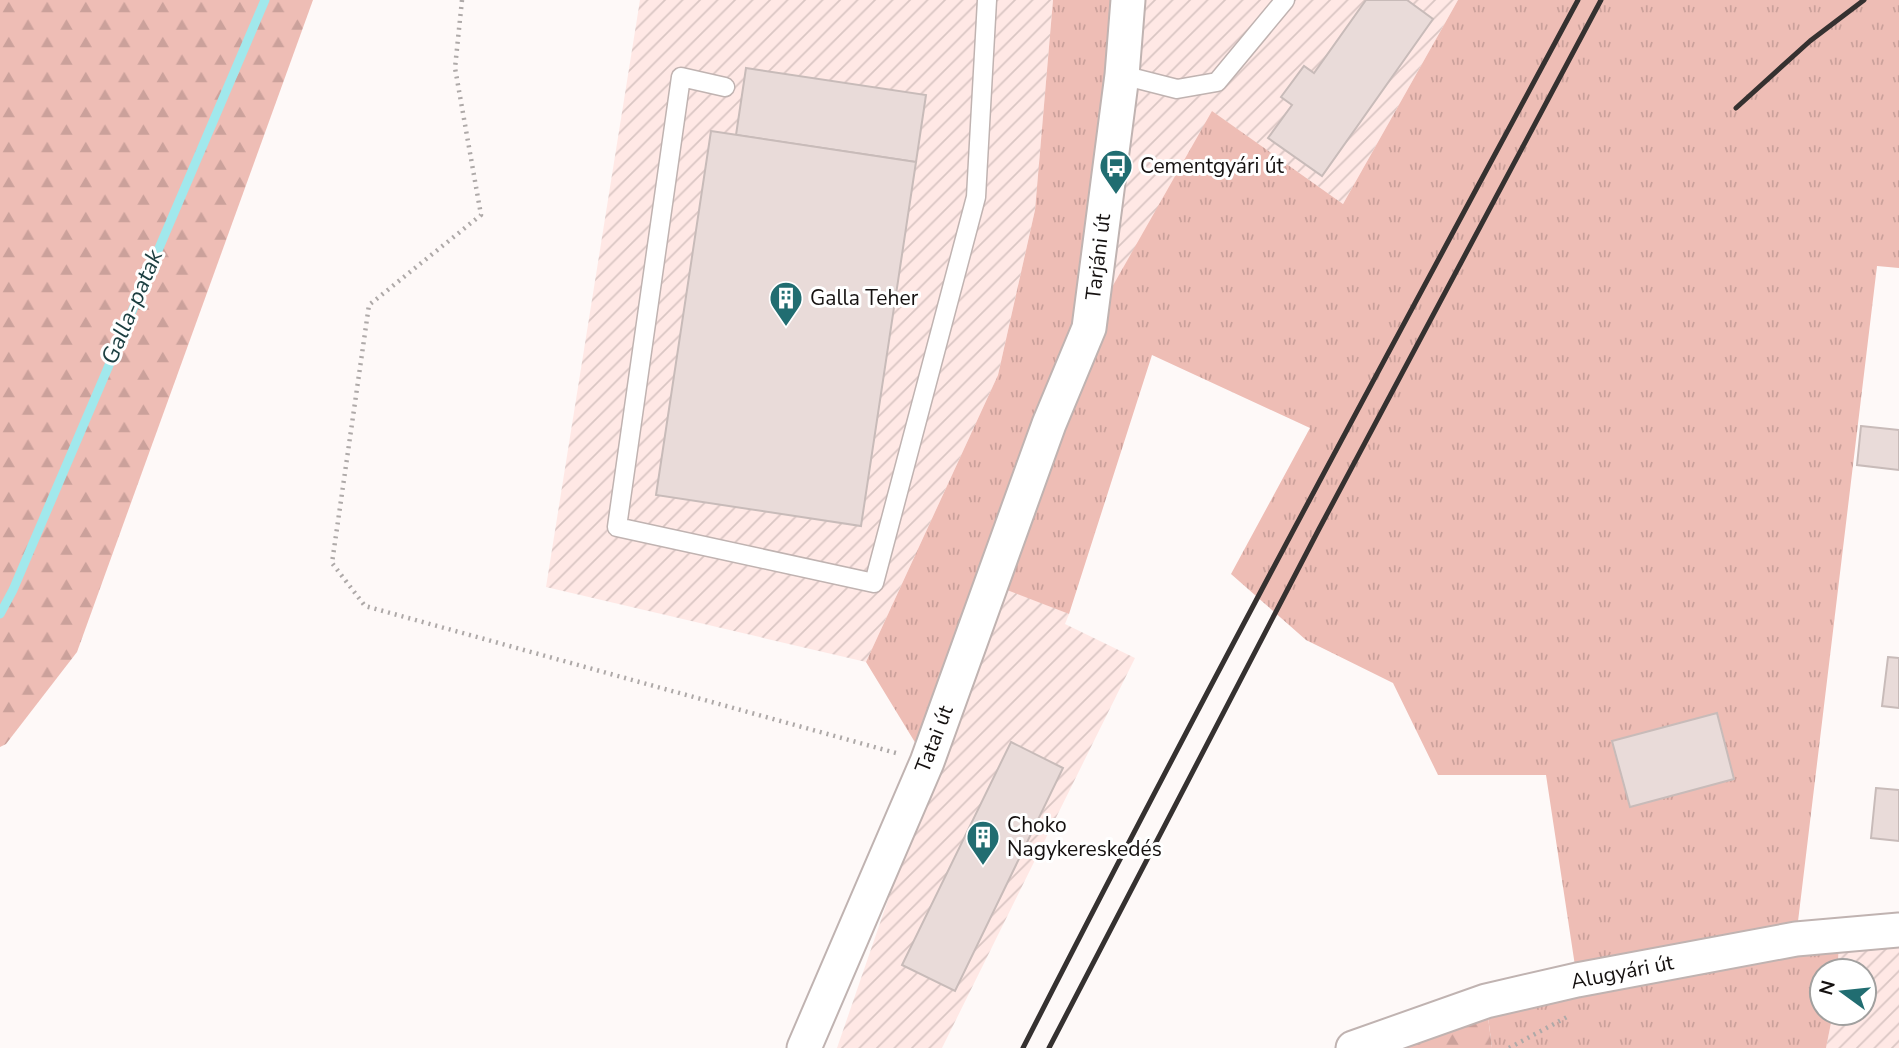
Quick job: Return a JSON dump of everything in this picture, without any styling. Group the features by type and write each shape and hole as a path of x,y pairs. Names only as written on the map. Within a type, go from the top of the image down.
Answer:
{"street":[{"name":"Tarjáni út","path":"1049,424 1089,328 1122,75 1128,0"},
{"name":"Tatai út","path":"804,1048 926,762 1049,424"},
{"name":"Alugyári út","path":"1353,1048 1486,1001 1577,980 1796,939 1899,930"}],"lane":[{"path":"725,87 681,77 617,527 874,583 976,197 987,0"},
{"path":"1122,75 1177,89 1217,82 1285,0"}],"path":[{"path":"461,0 454,68 481,215 369,305 332,563 365,606 926,762"}],"shaded area":[{"path":"640,0 1053,0 1035,210 998,375 866,662 546,587"},
{"path":"1128,0 1458,0 1343,204 1213,112 1089,328"},
{"path":"1007,589 1069,614 1065,624 1135,658 942,1048 837,1048 890,894 927,762"},
{"path":"1899,930 1899,1048 1826,1048 1830,1027 1878,1027 1878,957 1838,957 1840,935"}],"green space":[{"path":"0,0 313,0 77,652 6,744 0,747"},
{"path":"1053,0 1128,0 1090,326 1212,111 1343,204 1458,0 1899,0 1899,268 1877,266 1796,938 1840,935 1838,957 1808,957 1808,1027 1830,1027 1826,1048 1492,1048 1486,1001 1577,979 1546,775 1438,775 1393,683 1306,640 1231,574 1310,428 1152,355 1069,614 1007,590 927,762 866,662 998,375 1035,210"},
{"path":"1486,1001 1492,1048 1353,1048"}],"building":[{"path":"1366,0 1407,0 1433,19 1322,176 1268,138 1292,105 1281,97 1304,66 1314,73"},
{"path":"746,68 926,95 916,162 736,135"},
{"name":"Galla Teher","path":"711,131 916,162 861,526 656,495"},
{"path":"1861,426 1899,430 1899,470 1857,465"},
{"path":"1888,657 1899,658 1899,708 1882,706"},
{"path":"1717,713 1734,779 1630,807 1612,741"},
{"name":"Choko Nagykereskedés","path":"1011,742 1063,768 955,991 902,965"},
{"path":"1876,788 1899,790 1899,841 1871,838"}],"waterway":[{"name":"Galla-patak","path":"0,614 13,590 265,0"}],"railway":[{"path":"1023,1048 1228,653 1578,0"},
{"path":"1049,1048 1319,529 1601,0"},
{"path":"1736,108 1810,41 1864,0"}],"place":[{"name":"Cementgyári út","path":"1116,196"},
{"name":"Galla Teher","path":"786,328"},
{"name":"Choko Nagykereskedés","path":"983,867"}]}
